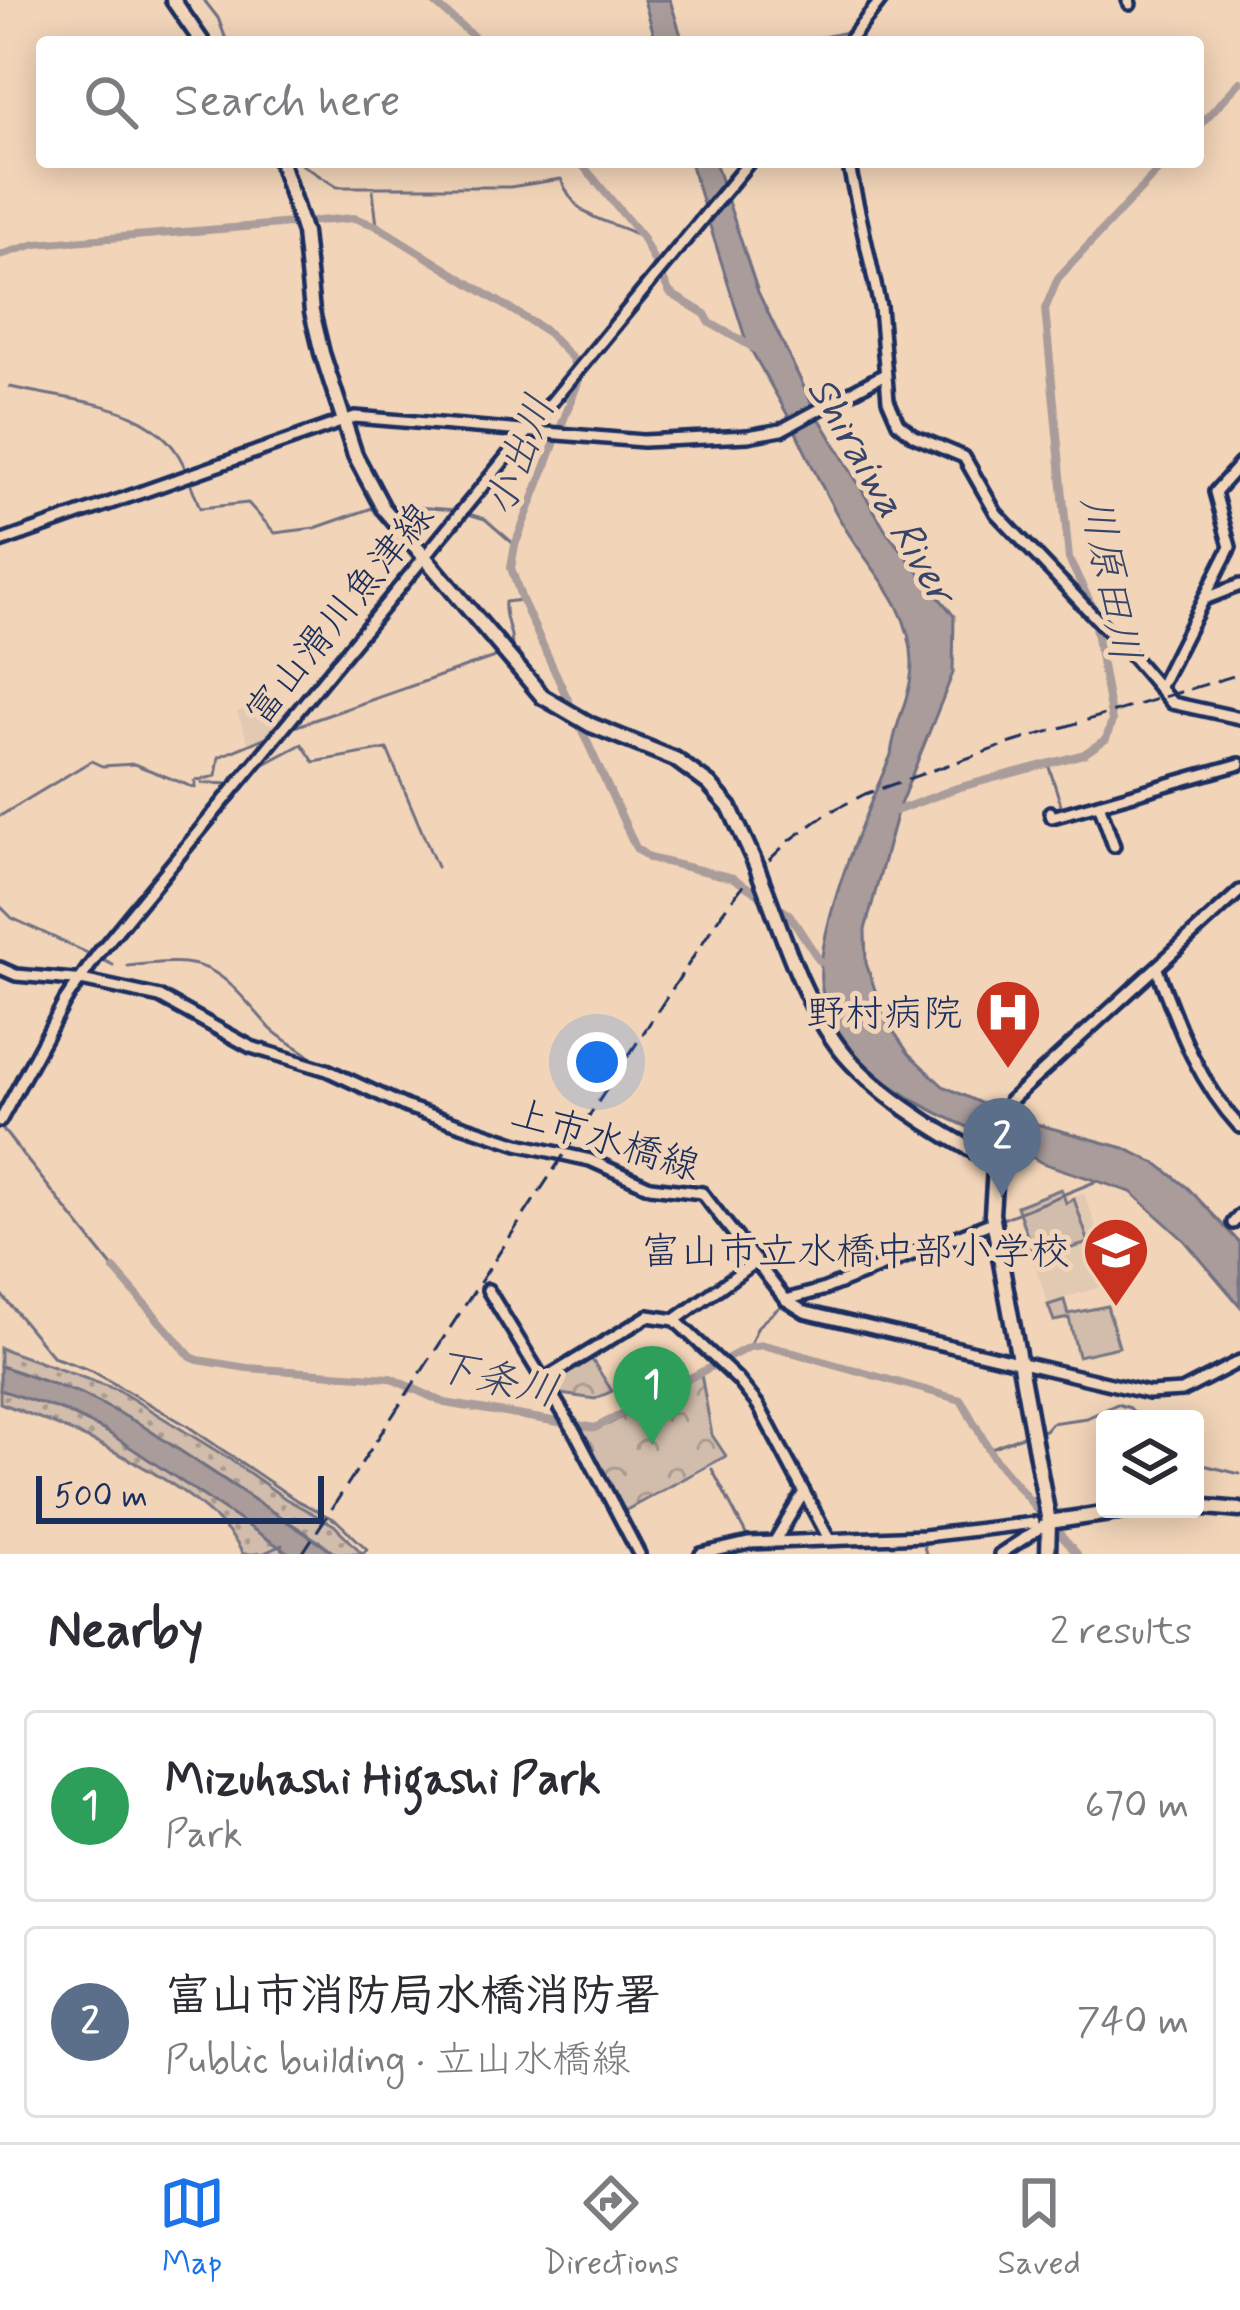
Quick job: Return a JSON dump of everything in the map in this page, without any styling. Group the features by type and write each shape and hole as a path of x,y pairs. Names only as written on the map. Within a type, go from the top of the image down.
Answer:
{"main road":[{"path":"173,0 198,36"},
{"path":"853,36 880,1"},
{"path":"282,168 301,221 316,331 361,469 381,505 543,697 568,714 691,768 730,808 805,990 839,1048 856,1067 920,1116 992,1155"},
{"name":"富山滑川魚津線","path":"0,1121 79,981 744,168"},
{"path":"849,168 880,307 888,400 898,423 914,436 964,457 996,513 1178,707 1240,718"},
{"path":"0,542 344,420 369,416 679,441 781,430 885,374"},
{"path":"1159,688 1231,545 1215,492 1240,464"},
{"path":"1204,599 1240,585"},
{"path":"1050,812 1052,817 1240,764"},
{"path":"1099,804 1114,846"},
{"path":"1048,1554 994,1222 992,1155 1008,1105 1240,891"},
{"name":"上市水橋線","path":"0,968 22,976 79,981 160,997 251,1046 327,1070 455,1124 590,1160 650,1187 702,1193 786,1300"},
{"path":"1157,969 1188,1053 1215,1098 1240,1127"},
{"path":"786,1300 994,1222"},
{"path":"675,1320 756,1261"},
{"path":"488,1290 571,1425 639,1554"},
{"path":"786,1300 805,1312 1162,1394 1192,1387 1236,1364"},
{"path":"543,1379 648,1316 675,1320 723,1364 758,1406 829,1539"},
{"path":"775,1541 804,1492"},
{"path":"1204,1507 1240,1510"},
{"path":"701,1554 775,1541 924,1536 1096,1515"},
{"path":"1000,1554 1042,1522"}],"shaded area":[{"path":"644,0 670,0 681,36 654,36"},
{"path":"692,168 717,168 758,292 814,408 791,421 746,341"},
{"path":"818,416 888,534 954,616 953,673 897,812 865,930 866,963 884,1017 909,1054 943,1086 1009,1116 1000,1140 944,1116 888,1083 863,1063 828,1013 821,983 827,931 846,868 891,755 912,663 897,605 842,523 795,430"},
{"path":"282,696 288,715 273,733 248,742 237,712"},
{"path":"1018,1119 1124,1148 1159,1165 1188,1188 1240,1243 1240,1306 1185,1241 1131,1192 1042,1163 1009,1143"},
{"path":"1064,1188 1068,1198 1084,1194 1106,1257 1096,1261 1103,1286 1048,1303 1014,1205"},
{"path":"0,1366 82,1394 140,1424 336,1554 290,1554 106,1431 0,1390"}],"green space":[{"path":"1061,1189 1066,1203 1074,1199 1089,1243 1035,1259 1017,1206"},
{"path":"1064,1300 1068,1314 1107,1306 1119,1347 1078,1356 1069,1318 1054,1321 1048,1305"},
{"path":"0,1348 118,1390 334,1525 363,1554 336,1554 135,1424 70,1392 0,1366"},
{"path":"589,1355 612,1391 595,1399 554,1393 547,1380"},
{"path":"701,1374 712,1435 726,1456 619,1514 577,1430 609,1424"},
{"path":"0,1390 40,1402 116,1437 290,1554 243,1554 200,1505 169,1483 99,1444 0,1403"}],"waterway":[{"path":"204,0 225,36"},
{"path":"431,0 473,36"},
{"path":"828,36 847,32 875,0"},
{"name":"川原田川","path":"1204,121 1240,82"},
{"path":"307,168 337,187 510,187 561,179 585,212 642,237"},
{"path":"585,168 642,237 670,293 756,349"},
{"name":"川原田川","path":"893,812 957,788 1084,754 1106,739 1112,721 1091,604 1069,559 1045,309 1058,278 1160,168"},
{"path":"373,191 377,226"},
{"name":"小出川","path":"0,255 36,244 354,218 377,226 546,331 572,358 579,380 515,545 511,568 522,600 636,848 649,858 733,878 789,914 819,960 829,966"},
{"path":"10,387 87,402 137,418 175,449 187,473"},
{"path":"190,482 200,508 248,503 275,533 315,528 378,506"},
{"path":"388,505 456,510"},
{"path":"465,513 485,519 515,545"},
{"path":"511,651 505,602 522,600"},
{"path":"510,653 518,651 521,662"},
{"path":"291,728 503,654"},
{"path":"0,816 91,761 102,766 134,764 195,788 195,781 216,776 219,757 276,733"},
{"path":"255,769 302,744 314,762 387,749 437,867"},
{"path":"1048,764 1062,808"},
{"path":"202,783 234,784"},
{"path":"0,906 12,918 92,955"},
{"path":"101,959 113,965"},
{"path":"128,966 178,963 211,970 275,1033 315,1061"},
{"path":"390,1094 408,1101"},
{"path":"0,1126 114,1269"},
{"path":"1000,1220 1097,1181"},
{"name":"下条川","path":"114,1269 198,1360 390,1378 445,1403 595,1428 749,1347 787,1351 961,1400 994,1458 1040,1513"},
{"path":"0,1293 53,1357 92,1371 186,1425 296,1500 337,1521 367,1549 362,1554"},
{"path":"749,1347 758,1326 784,1303"},
{"path":"1104,1410 1117,1404 1132,1410"},
{"path":"1036,1432 1051,1423 1096,1414"},
{"path":"989,1449 1027,1434"},
{"path":"1204,1465 1240,1474"},
{"path":"712,1469 750,1542"},
{"name":"下条川","path":"1055,1528 1077,1554"},
{"path":"914,1539 923,1542 926,1554"},
{"path":"262,1554 282,1545"}],"railway":[{"path":"302,1554 722,913 789,841 865,794 1011,743 1240,674"}],"place":[{"name":"野村病院","path":"1008,1071"},
{"name":"富山市消防局水橋消防署","path":"1002,1197"},
{"name":"富山市立水橋中部小学校","path":"1116,1309"},
{"name":"Mizuhashi Higashi Park","path":"652,1445"}],"water label":[{"name":"Shiraiwa River","path":"883,489"}]}
